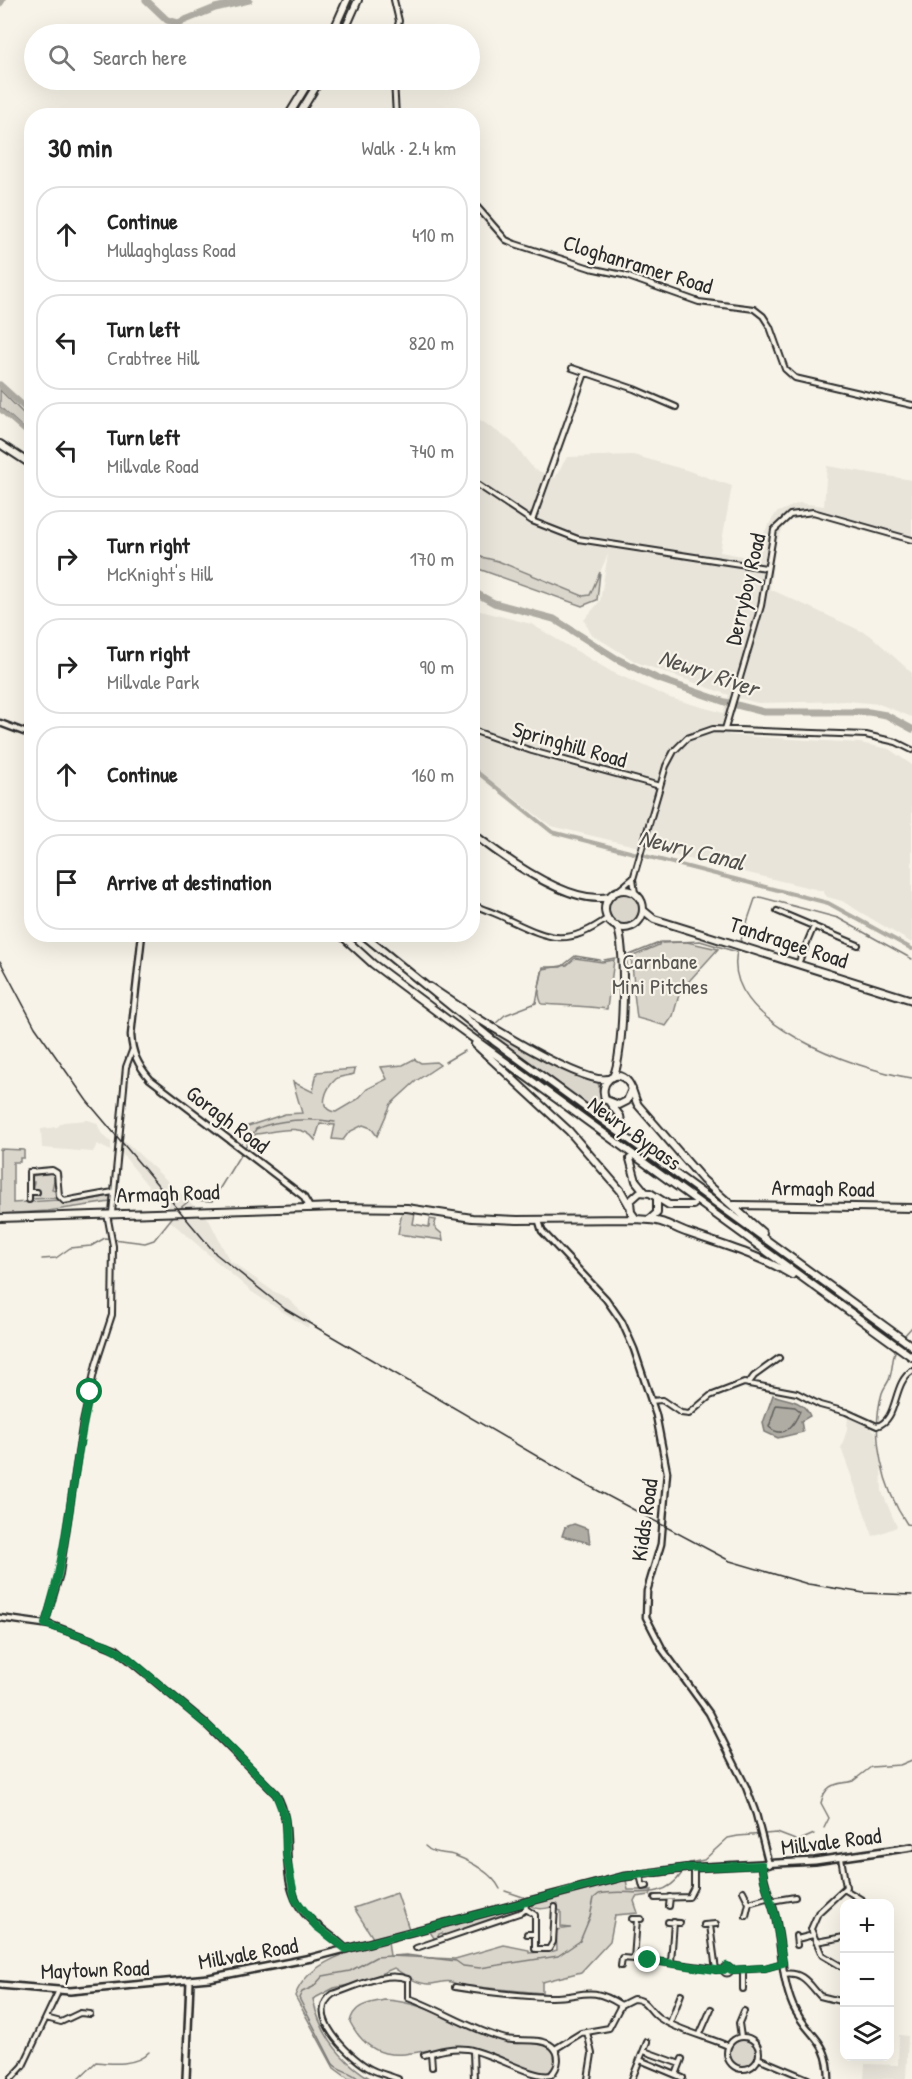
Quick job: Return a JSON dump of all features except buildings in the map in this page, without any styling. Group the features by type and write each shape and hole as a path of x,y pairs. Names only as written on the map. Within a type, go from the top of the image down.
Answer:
{"highway":[{"path":"336,24 346,0"},
{"path":"348,24 358,0"},
{"path":"293,108 304,90"},
{"path":"303,108 314,90"},
{"path":"0,444 24,460"},
{"path":"480,839 526,871 556,886 594,899 609,897 619,890 634,893 641,900 643,910 640,919 625,936 622,948 619,1065 638,1105 687,1163 718,1195 786,1255"},
{"path":"607,916 609,897"},
{"path":"594,899 617,926 622,948"},
{"name":"Tandragee Road","path":"643,910 654,919"},
{"name":"Tandragee Road","path":"640,919 654,919 912,1000"},
{"path":"617,926 633,925"},
{"name":"Newry Bypass","path":"349,942 373,964 448,1020 912,1357"},
{"name":"Newry Bypass","path":"371,942 494,1041 912,1346"},
{"path":"397,965 463,1009 538,1052 595,1078 625,1078"},
{"path":"448,1020 553,1114 609,1177 636,1219 658,1220 690,1234 755,1255 817,1288"},
{"path":"619,1065 603,1091 620,1116 623,1132"},
{"path":"620,1116 632,1089"},
{"path":"610,1103 619,1105 627,1101"},
{"path":"630,1159 636,1180 645,1192 669,1205 693,1205"},
{"path":"617,1218 629,1207 636,1180"},
{"path":"633,1197 645,1192"},
{"path":"657,1199 657,1213"},
{"path":"649,1220 669,1205"},
{"name":"Armagh Road","path":"734,1205 912,1208"},
{"name":"Armagh Road","path":"0,1218 185,1210 337,1207 407,1208 476,1219 539,1221 636,1219"}],"main road":[{"name":"Millvale Road","path":"190,1981 292,1963 640,1874 694,1867 769,1865 841,1858 912,1847"},
{"name":"Maytown Road","path":"0,1985 59,1990 190,1981"},
{"path":"186,2079 190,1981"}],"street":[{"path":"394,0 398,24"},
{"path":"395,90 396,108"},
{"name":"Cloghanramer Road","path":"480,210 506,240 514,244 590,268 623,275 699,302 754,309 763,316 770,327 785,369 795,378 912,405"},
{"path":"572,368 634,389 676,407"},
{"path":"532,521 585,374"},
{"path":"480,486 532,521 588,542 766,568"},
{"name":"Derryboy Road","path":"725,729 760,606 774,530 784,518 799,512 813,512 912,540"},
{"path":"0,723 24,732"},
{"path":"634,893 633,879 640,851 669,758 680,744 703,730 866,735 896,742 912,750"},
{"name":"Springhill Road","path":"480,733 532,751 660,786"},
{"path":"619,890 633,879"},
{"path":"480,907 557,938 580,935 607,916"},
{"path":"777,911 858,945"},
{"path":"798,964 814,926"},
{"path":"45,1624 60,1574 82,1427 96,1364 112,1315 110,1213 126,1067 132,1051 130,1035 141,942"},
{"name":"Goragh Road","path":"132,1051 150,1079 303,1196 310,1208"},
{"path":"29,1200 29,1172 52,1170 57,1173 59,1196 64,1201 114,1192"},
{"path":"29,1192 37,1192"},
{"name":"Kidds Road","path":"539,1221 543,1234 588,1277 622,1322 634,1349 663,1441 667,1472 661,1544 647,1590 646,1617 663,1650 709,1713 746,1787 769,1865"},
{"path":"748,1384 754,1376 779,1358"},
{"path":"651,1401 662,1400 681,1413 689,1414 710,1396 741,1383 797,1393 820,1405 880,1425 901,1380 912,1371"},
{"path":"0,1618 45,1624 107,1645 127,1657 217,1734 276,1794 285,1818 287,1863 295,1899 316,1926 346,1949"},
{"path":"840,1966 822,1955 813,1935 812,1925 814,1919 844,1889 846,1884 841,1858"},
{"path":"762,1865 788,1992 799,2016 826,2051 829,2079"},
{"path":"655,1898 685,1898 691,1895 694,1867"},
{"path":"640,1874 643,1887 647,1886"},
{"path":"844,1889 858,1899"},
{"path":"743,1891 749,1903 746,1916"},
{"path":"669,1906 670,1897"},
{"path":"749,1903 795,1897"},
{"path":"525,1902 526,1909 534,1914 535,1949 551,1947 555,1907"},
{"path":"416,1948 526,1909"},
{"path":"634,1959 637,1919"},
{"path":"671,1962 671,1922 680,1923"},
{"path":"704,1925 717,1923"},
{"path":"710,1924 716,1970"},
{"path":"527,1934 535,1934"},
{"path":"798,1945 796,1938 813,1935"},
{"path":"816,1942 840,1938"},
{"path":"621,1966 622,1958 648,1960 652,1958 654,1961 716,1970 724,1970 727,1966 731,1970 743,1970 783,1963"},
{"path":"743,1970 743,1989"},
{"path":"784,1974 791,1973 806,1978 820,1996 840,2001"},
{"path":"398,2079 368,2067 339,2045 324,2010 324,2002 330,1996 387,1976 408,1979 408,1998 448,2018 507,2039 547,2043 555,2049 557,2067 548,2078 527,2077 491,2055 473,2051 453,2049 424,2055"},
{"path":"455,1987 550,1997 590,1992 606,1996 621,2005"},
{"path":"465,1989 465,1995"},
{"path":"11,2079 23,2066 59,1990"},
{"path":"669,2023 680,1996 674,1996"},
{"path":"555,2049 576,2035 609,2028 621,2005 629,1999 638,1999 647,2003 658,2017 669,2023 728,2046"},
{"path":"741,2037 739,2023 744,2011"},
{"path":"700,2034 712,2012"},
{"path":"46,2018 61,2022 80,2013 90,2014"},
{"path":"587,2032 592,2054 588,2079"},
{"path":"728,2046 741,2037"},
{"path":"728,2046 729,2061 737,2068 752,2066 758,2058 755,2043 741,2037"},
{"path":"632,2078 647,2042"},
{"path":"473,2051 474,2079"},
{"path":"644,2051 681,2062 676,2075"},
{"path":"431,2053 432,2067"},
{"path":"758,2058 808,2079"},
{"path":"640,2060 683,2078"}],"shaded area":[{"path":"480,420 511,441 534,469 555,478 567,457 633,455 732,486 720,552 758,559 765,531 776,513 799,503 824,506 827,466 912,480 912,545 815,517 794,518 785,524 775,545 770,589 870,635 912,673 912,717 879,704 848,701 758,703 738,698 728,735 860,743 889,749 912,765 912,943 842,901 827,897 823,891 551,826 480,772 480,611 531,624 612,672 670,698 723,713 729,695 636,662 591,634 584,620 600,601 608,554 590,595 583,597 498,561 480,557"},
{"path":"88,1120 97,1123 101,1133 111,1142 111,1151 97,1144 93,1152 42,1148 41,1129 57,1127 63,1122"},
{"path":"124,1140 209,1220 229,1260 273,1291 287,1298 310,1320 308,1328 252,1292 170,1221 152,1191 120,1151"},
{"path":"848,1416 875,1431 881,1461 882,1492 897,1527 873,1536 841,1448 847,1430"},
{"path":"899,2035 908,2036 906,2079 864,2079 865,2064 898,2065"}],"green space":[{"path":"0,390 24,414 24,429 0,407"},
{"path":"480,557 498,561 583,596 590,595 600,572 597,600 582,606 480,570"},
{"path":"624,894 635,898 639,909 635,920 624,924 613,920 609,909 613,898"},
{"name":"Carnbane Mini Pitches","path":"660,942 687,942 718,949 680,991 673,1016 666,1026 637,1018 634,993 626,990 626,986 634,983 631,957 659,945"},
{"name":"Carnbane Mini Pitches","path":"575,958 602,962 614,960 611,983 616,989 609,993 607,1009 542,1004 539,991 543,969 567,965"},
{"path":"459,1010 535,1053 598,1082 602,1101 611,1110 618,1127"},
{"path":"414,1059 421,1063 436,1062 440,1065 416,1081 391,1104 377,1136 371,1128 363,1125 349,1132 343,1140 332,1139 335,1125 320,1124 315,1140 303,1131 288,1130 256,1134 249,1141 245,1127 285,1114 302,1113 293,1082 313,1092 317,1072 355,1069 354,1074 336,1079 326,1093 326,1107 336,1112 358,1099 367,1089 387,1079 381,1067 403,1065"},
{"path":"0,1149 24,1150 24,1158 20,1158 20,1162 13,1162 13,1203 57,1200 69,1204 110,1196 110,1202 48,1211 0,1214"},
{"path":"51,1173 55,1175 52,1190 56,1191 57,1198 32,1199 33,1194 39,1194 39,1191 32,1190 34,1182 31,1182 31,1176"},
{"path":"402,1211 415,1213 413,1224 429,1227 430,1219 436,1220 434,1227 442,1234 443,1240 398,1234"},
{"path":"626,1880 628,1890 652,1890 650,1895 636,1897 634,1901 638,1913 615,1915 610,1941 581,1972 542,1982 542,1993 457,1985 447,1982 424,1984 410,1979 394,1968 359,1983 334,1988 313,1999 321,2024 333,2045 350,2064 371,2079 349,2079 334,2068 295,1996 301,1984 321,1965 334,1958 388,1941 390,1956 455,1959 504,1945 529,1950 529,1953 557,1950 556,1930 571,1928 561,1927 561,1911 557,1906 540,1909 530,1905 612,1881"},
{"path":"397,1893 409,1929 373,1938 354,1908"},
{"path":"522,1905 522,1908 517,1911 478,1923 444,1938 442,1933 439,1934 436,1941 430,1932"},
{"path":"384,2000 415,2005 506,2040 544,2045 554,2052 555,2064 549,2072 542,2075 488,2052 469,2047 452,2047 404,2054 389,2054 375,2049 362,2039 350,2022 358,2008"},
{"path":"743,2039 753,2043 757,2053 753,2063 743,2067 733,2063 729,2053 733,2043"}],"water":[{"path":"773,1395 799,1403 807,1410 810,1416 801,1421 803,1432 778,1438 765,1432 763,1423"},
{"path":"574,1524 588,1529 590,1543 562,1536 565,1527"}],"waterway":[{"name":"Newry River","path":"146,0 167,20 178,23 215,8 249,0"},
{"name":"Newry River","path":"0,385 24,407"},
{"name":"Newry Canal","path":"0,410 24,431"},
{"name":"Newry River","path":"480,595 494,603 554,619 617,659 656,678 725,702 764,712 869,712 886,715 912,729"},
{"name":"Newry Canal","path":"480,774 552,832 828,903 912,949"},
{"path":"740,943 755,899 760,897 838,918 912,959"},
{"path":"662,943 700,941 737,952"},
{"path":"627,956 659,943"},
{"path":"738,948 737,975 748,998 769,1020 796,1038 827,1053 859,1065 912,1078"},
{"path":"494,1025 505,1015 536,1003 543,967 561,967 575,956 600,960"},
{"path":"604,960 615,958"},
{"path":"445,1062 464,1051"},
{"path":"178,1210 190,1200 212,1201 256,1129 295,1120 335,1122"},
{"path":"42,1259 56,1258 70,1248 91,1246 105,1238 145,1243 154,1240 175,1214"},
{"path":"903,1337 912,1327"},
{"path":"896,1349 890,1377 882,1393 877,1426 878,1444 891,1495 907,1524 912,1525"},
{"path":"824,1828 829,1818 821,1803 829,1787 853,1781 871,1767 900,1765 912,1760"},
{"path":"689,1863 704,1860 728,1838 777,1833 798,1841 814,1834"},
{"path":"425,1846 432,1851 452,1855 475,1865 492,1878 500,1889"},
{"path":"359,2079 333,2064 299,1998 302,1992 313,1987 323,1976 350,1971 376,1957 406,1955 456,1961 463,1966 480,1968 558,1956 580,1941 590,1917 594,1898 599,1894 654,1892 674,1883 682,1873"},
{"path":"505,1891 526,1898"},
{"path":"78,2079 96,2062 131,2062 144,2057 149,2052"}],"tunnel":[{"path":"623,1133 630,1159"},
{"path":"693,1205 734,1205"}],"railway":[{"path":"0,961 35,1027 87,1101 216,1254 285,1309 576,1479 730,1561 808,1584 864,1593 912,1595"}],"route":[{"path":"90,1392 77,1455 75,1482 60,1574 45,1624 107,1645 127,1657 204,1722 276,1794 282,1804 285,1818 286,1855 291,1887 304,1914 346,1949 622,1877 686,1868 762,1865 764,1880 774,1909 783,1963 765,1968 731,1970 727,1966 724,1970 716,1970 654,1961 651,1958 648,1960"}]}
